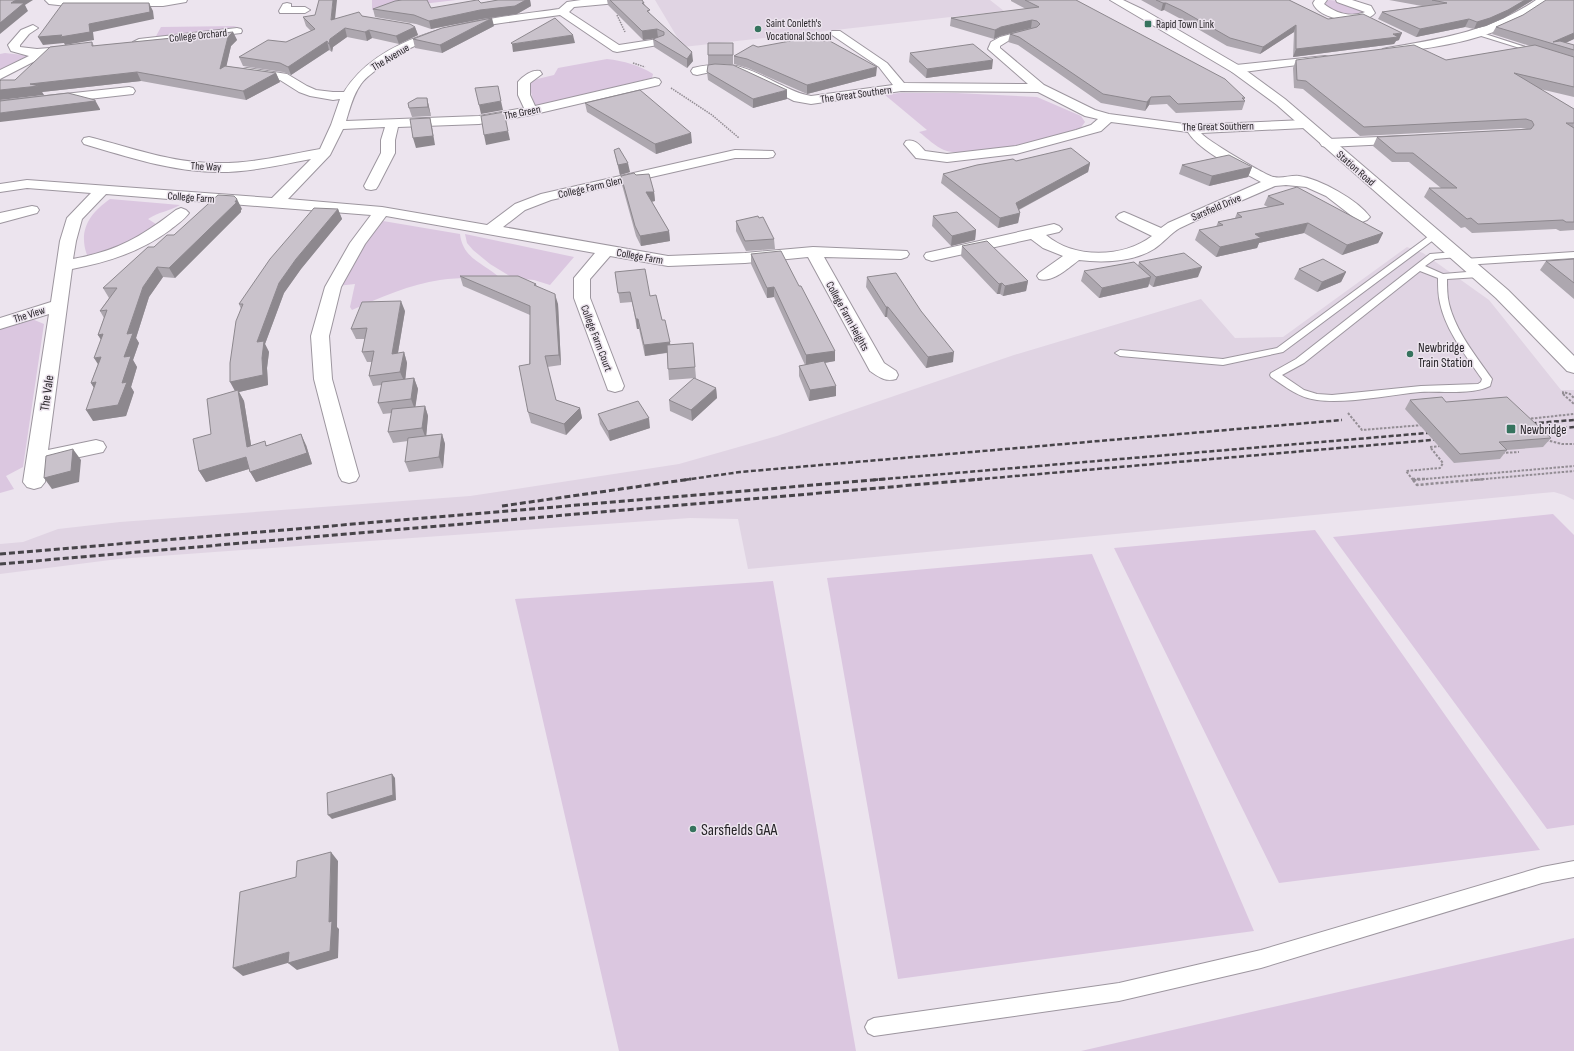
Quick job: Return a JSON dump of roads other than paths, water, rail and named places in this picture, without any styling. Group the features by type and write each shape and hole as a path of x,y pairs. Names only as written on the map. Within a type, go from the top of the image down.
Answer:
{"street":[{"path":"50,0 53,2 67,3 163,3 182,0"},
{"path":"616,0 568,2 562,12 617,48 658,42"},
{"name":"Station Road","path":"1115,0 1140,12 1236,69 1281,102 1433,236 1502,294 1574,367"},
{"path":"1322,0 1318,3 1319,6 1330,13 1344,16 1361,16 1370,14 1370,11 1360,5 1341,0"},
{"path":"1376,52 1480,34 1513,20 1543,0"},
{"path":"284,10 306,7"},
{"name":"The Avenue","path":"276,203 325,152 338,125 348,95 356,82 363,74 386,56 430,35 482,23 562,12"},
{"path":"1361,16 1375,23"},
{"path":"33,28 25,32 14,45 15,49 23,52 40,52 85,48"},
{"path":"416,28 430,35"},
{"name":"College Orchard","path":"131,43 237,31"},
{"name":"The Great Southern","path":"1031,32 1004,39 995,44 994,49 1040,88 1090,113 1108,118 1192,129 1305,124"},
{"name":"The Great Southern","path":"836,33 883,65 902,87"},
{"path":"1402,36 1422,45"},
{"path":"0,75 33,58 40,52"},
{"path":"1236,69 1338,58"},
{"name":"The Great Southern","path":"697,71 715,67 736,69 753,75 798,98 812,100 902,87 1040,88"},
{"path":"232,70 283,77 303,89 314,93 333,96 348,95"},
{"path":"531,112 524,95 524,82 536,74"},
{"name":"The Green","path":"338,125 479,120 531,112 655,82"},
{"path":"0,105 129,91"},
{"path":"911,144 921,155 947,158 1016,150 1082,133 1096,128 1108,118"},
{"path":"371,186 388,153 388,140 392,124"},
{"path":"1192,129 1198,138 1238,164 1272,182"},
{"path":"1327,143 1421,139"},
{"name":"The Way","path":"89,141 132,154 181,164 208,167 239,167 325,152"},
{"name":"College Farm Glen","path":"490,230 520,207 546,197 735,154 763,154"},
{"name":"Sarsfield Drive","path":"1034,234 1050,246 1076,255 1115,256 1140,250 1172,226 1272,182 1283,180 1311,182 1334,194 1362,217"},
{"name":"College Farm","path":"0,188 27,184 382,211 668,261 745,258 813,252 901,254"},
{"name":"The Vale","path":"34,482 68,240 75,218 102,190"},
{"path":"0,218 32,210"},
{"path":"349,476 323,379 320,336 333,287 358,243 382,211"},
{"path":"64,266 94,260 129,248 160,231 181,213"},
{"path":"1124,217 1162,235"},
{"path":"932,256 1054,229"},
{"name":"College Farm Court","path":"606,250 582,278 582,298 615,386"},
{"name":"College Farm Heights","path":"813,252 877,367 889,376"},
{"path":"1044,276 1076,255"},
{"name":"The View","path":"0,324 58,305"},
{"path":"37,459 96,447"}],"lane":[{"path":"1480,34 1545,54"},
{"path":"1120,353 1222,362 1280,350 1433,236"},
{"path":"1442,277 1445,304 1454,328 1487,379 1486,384 1480,387 1421,389 1332,398 1316,397 1300,392 1275,375 1300,361 1433,256 1460,258 1574,255"},
{"path":"1419,267 1442,277 1479,274"},
{"path":"874,1028 1119,992 1261,959 1542,875 1574,868"}],"railway":[{"path":"502,506 740,472 1342,420"},
{"path":"1524,424 1574,420"},
{"path":"1532,431 1574,427"},
{"path":"873,480 1439,432"},
{"path":"970,480 1443,439"},
{"path":"0,554 885,479"},
{"path":"0,564 982,479"}],"place":[{"name":"Rapid Town Link","path":"1148,24"},
{"name":"Saint Conleth's Vocational School","path":"758,29"},
{"name":"Newbridge Train Station","path":"1410,354"},
{"name":"Newbridge","path":"1511,429"},
{"name":"Sarsfields GAA","path":"693,829"}]}
